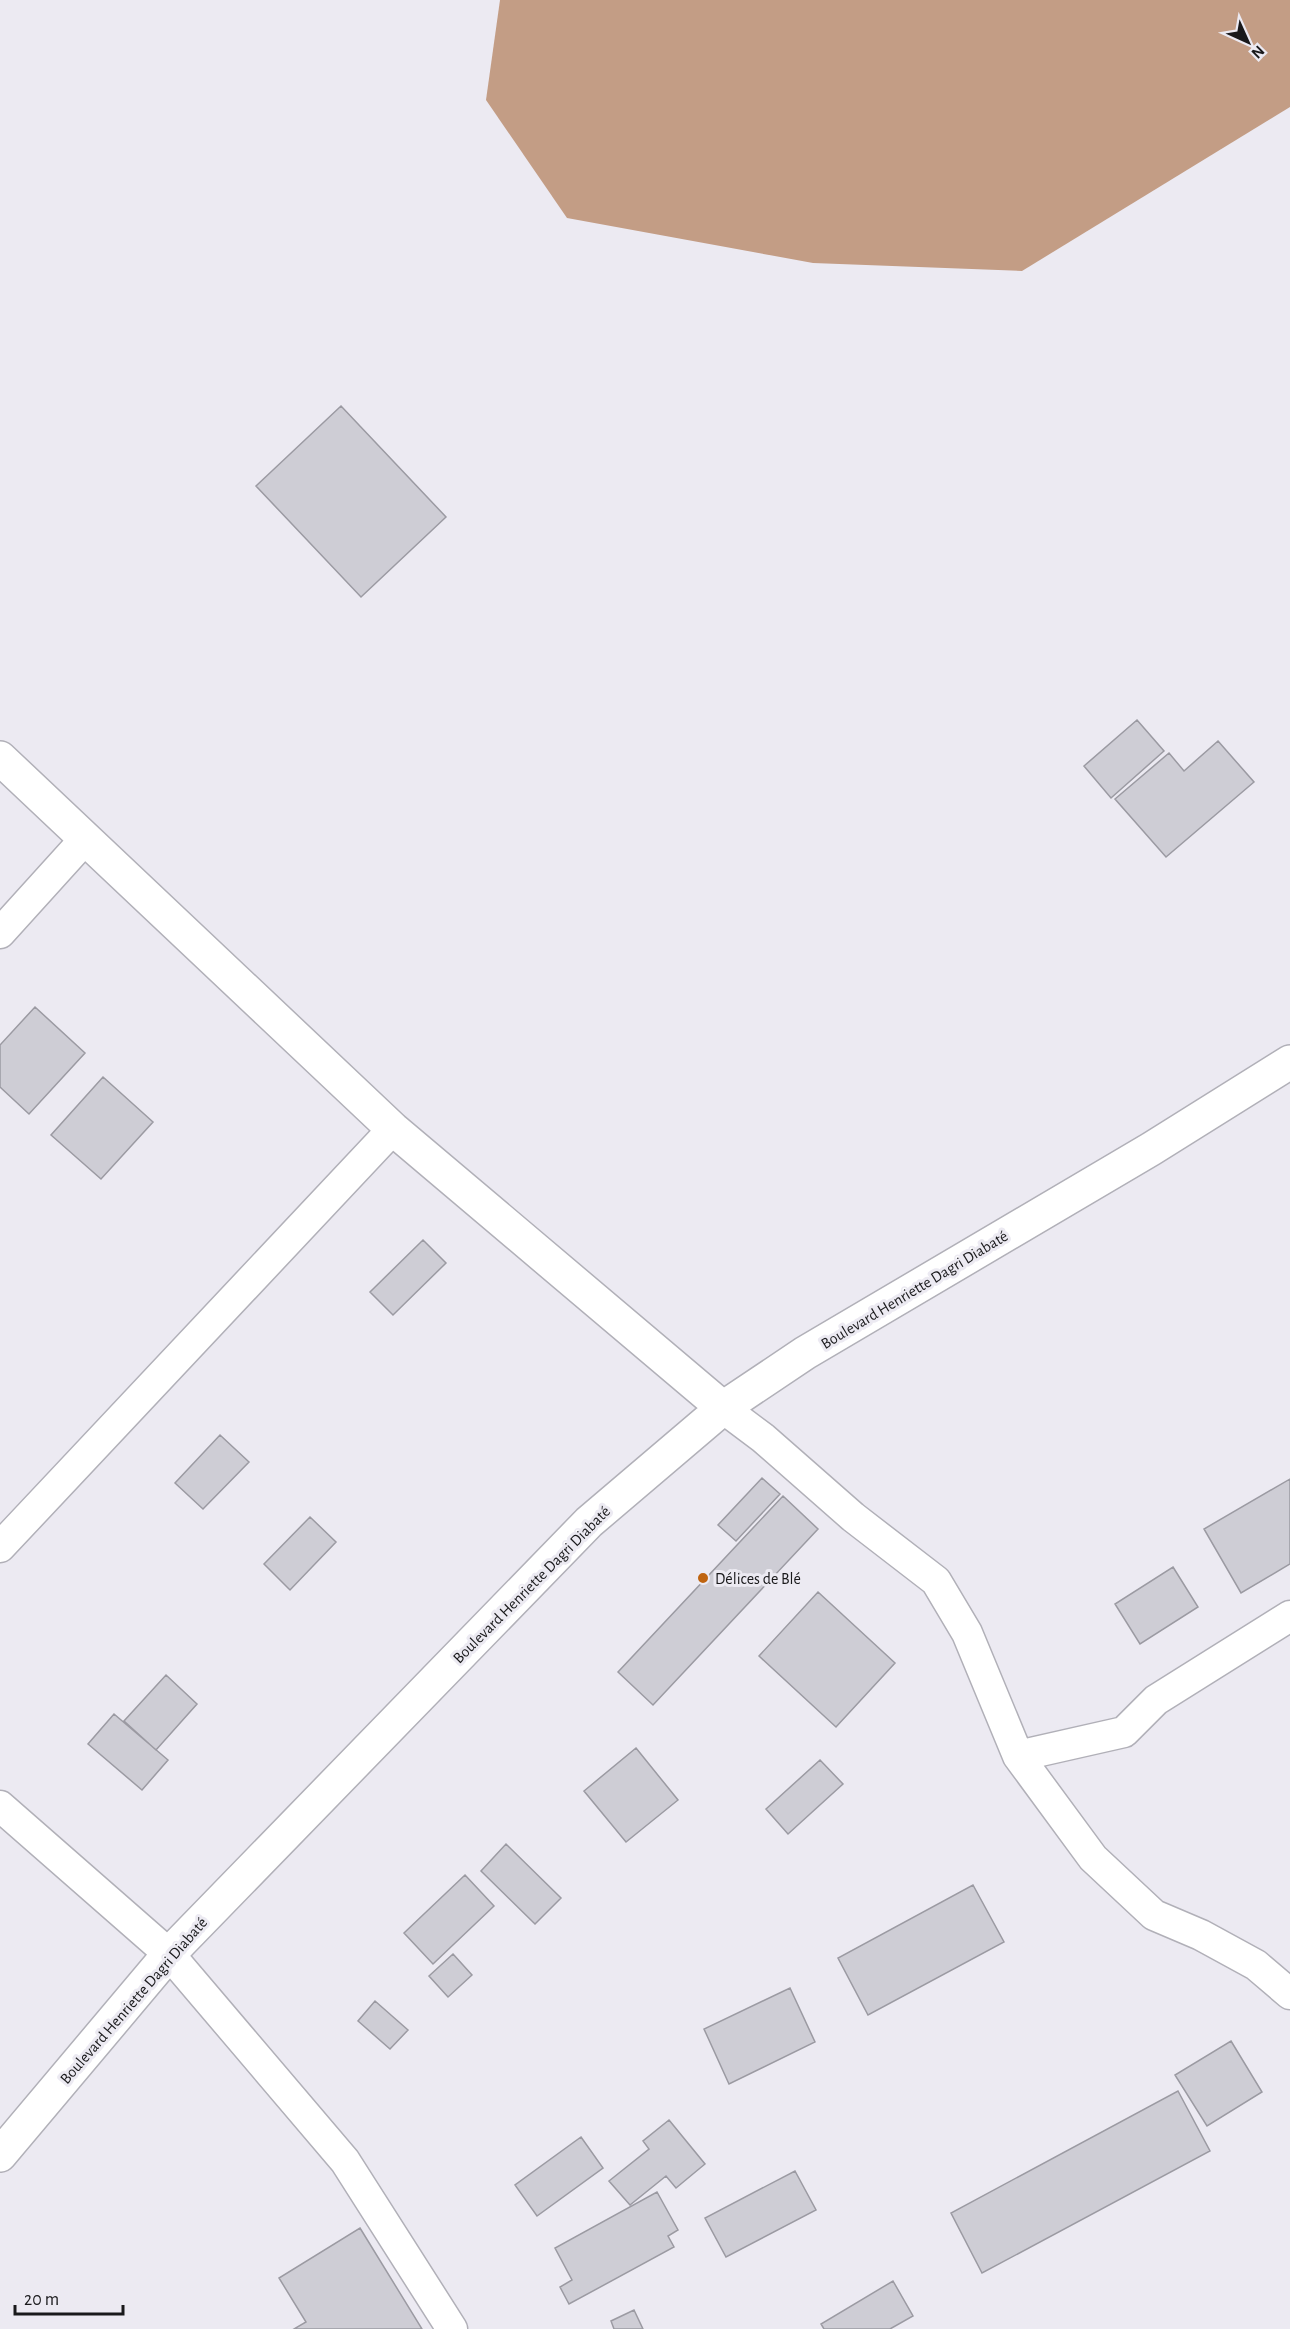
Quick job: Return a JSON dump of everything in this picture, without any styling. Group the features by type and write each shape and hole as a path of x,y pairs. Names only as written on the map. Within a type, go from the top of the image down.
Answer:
{"main road":[{"path":"0,758 393,1129 723,1408"},
{"name":"Boulevard Henriette Dagri Diabaté","path":"0,2155 169,1954 589,1522 723,1408 805,1353 1151,1149 1290,1062"}],"street":[{"path":"0,933 86,838"},
{"path":"0,1547 393,1129"},
{"path":"723,1408 764,1438 853,1517 936,1581 967,1633 1018,1756 1093,1858 1154,1914 1202,1935 1256,1965 1290,1994"},
{"path":"1018,1756 1124,1732 1156,1700 1290,1616"},
{"path":"0,1806 169,1954 345,2161 452,2329"}],"shaded area":[{"path":"500,0 1290,0 1290,107 1022,271 813,263 567,218 486,100"}],"building":[{"path":"341,406 446,517 361,597 256,486"},
{"path":"1137,720 1164,751 1111,798 1084,766"},
{"path":"1218,741 1254,782 1166,857 1115,799 1169,753 1184,771"},
{"path":"35,1007 85,1053 29,1114 0,1087 0,1045"},
{"path":"103,1077 153,1122 101,1179 51,1135"},
{"path":"423,1240 446,1263 393,1315 370,1292"},
{"path":"220,1435 249,1462 203,1509 175,1483"},
{"path":"762,1478 780,1494 736,1541 718,1525"},
{"path":"1290,1479 1290,1564 1241,1593 1204,1529"},
{"path":"783,1496 818,1529 653,1705 618,1672"},
{"path":"310,1517 336,1542 290,1590 264,1564"},
{"path":"1173,1567 1198,1607 1140,1644 1115,1604"},
{"path":"818,1592 895,1663 836,1727 759,1656"},
{"path":"166,1675 197,1704 156,1750 124,1721"},
{"path":"114,1714 168,1760 142,1790 88,1744"},
{"path":"636,1748 678,1800 626,1842 584,1791"},
{"path":"820,1760 843,1784 788,1834 766,1809"},
{"path":"506,1844 561,1898 535,1924 481,1871"},
{"path":"465,1875 494,1906 433,1964 404,1933"},
{"path":"973,1885 1004,1942 868,2015 838,1958"},
{"path":"453,1954 472,1975 448,1997 429,1976"},
{"path":"790,1988 815,2042 729,2084 704,2029"},
{"path":"375,2001 408,2030 390,2049 358,2021"},
{"path":"1231,2041 1262,2092 1207,2126 1175,2075"},
{"path":"1178,2091 1210,2151 982,2273 951,2213"},
{"path":"669,2120 705,2164 676,2188 666,2176 630,2205 609,2181 649,2149 643,2141"},
{"path":"581,2137 603,2168 537,2216 515,2185"},
{"path":"795,2171 816,2210 726,2257 705,2218"},
{"path":"657,2192 678,2230 668,2236 674,2247 569,2304 560,2287 572,2280 555,2248"},
{"path":"360,2228 422,2329 294,2329 306,2322 279,2278"},
{"path":"893,2281 913,2316 890,2329 824,2329 821,2324"},
{"path":"634,2310 643,2329 614,2329 611,2321"}],"place":[{"name":"Délices de Blé","path":"703,1578"}]}
